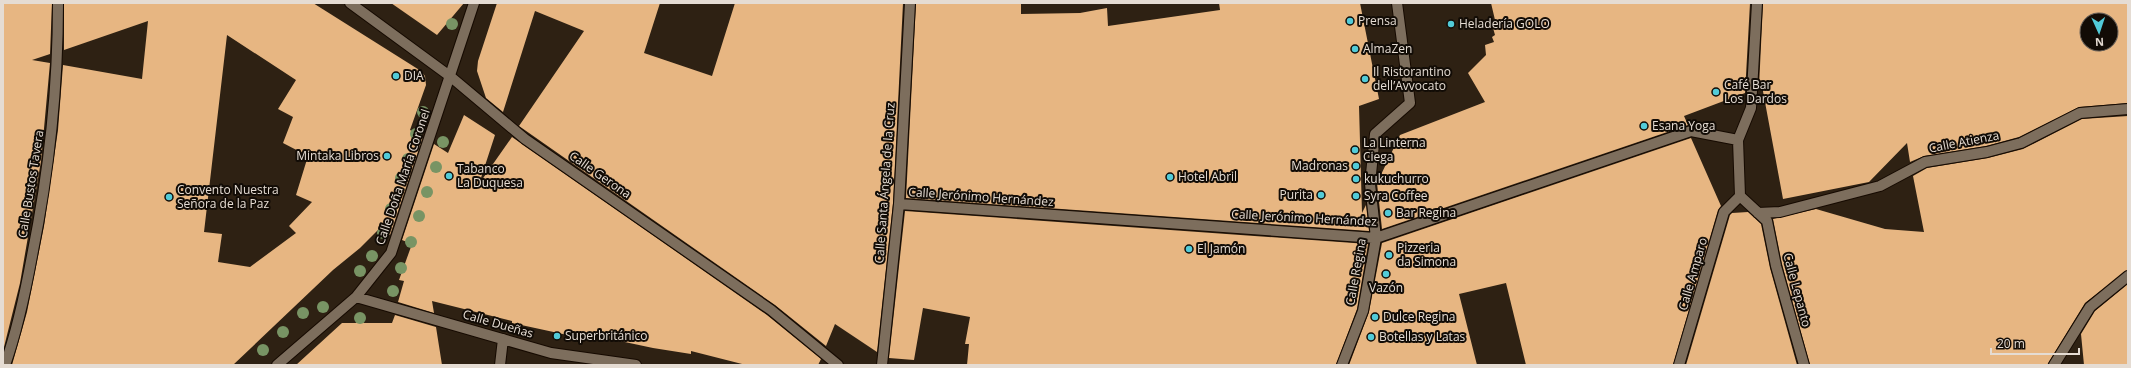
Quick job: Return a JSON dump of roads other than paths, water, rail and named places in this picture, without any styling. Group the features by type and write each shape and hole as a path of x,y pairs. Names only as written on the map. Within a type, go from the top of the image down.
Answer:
{"street":[{"name":"Calle Bustos Tavera","path":"5,365 18,328 41,215 53,131 58,3"},
{"name":"Calle Gerona","path":"350,3 451,77 525,138 771,310 838,365"},
{"name":"Calle Doña María Coronel","path":"277,365 356,297 391,254 451,77 474,3"},
{"name":"Calle Santa Ángela de la Cruz","path":"882,365 899,204 910,3"},
{"name":"Calle Regina","path":"1342,365 1363,311 1376,238 1370,184 1375,134 1410,103 1397,3"},
{"path":"1757,3 1751,108 1738,140 1740,196 1758,213"},
{"name":"Calle Atienza","path":"1758,213 1780,212 1880,186 1925,162 1987,152 2021,143 2080,113 2128,109"},
{"name":"Calle Jerónimo Hernández","path":"899,204 1376,238 1691,131 1738,140"},
{"name":"Calle Amparo","path":"1679,365 1724,212 1740,196"},
{"name":"Calle Lepanto","path":"1758,213 1767,221 1776,266 1804,365"},
{"path":"2054,365 2090,307 2128,276"},
{"name":"Calle Dueñas","path":"356,297 551,354 636,365"},
{"path":"500,365 503,339"}],"place":[{"name":"Prensa","path":"1350,21"},
{"name":"Heladería GOLO","path":"1451,24"},
{"name":"AlmaZen","path":"1355,49"},
{"name":"DIA","path":"396,76"},
{"name":"Il Ristorantino dell’Avvocato","path":"1365,79"},
{"name":"Café Bar Los Dardos","path":"1716,92"},
{"name":"Esana Yoga","path":"1644,126"},
{"name":"La Linterna Ciega","path":"1355,150"},
{"name":"Mintaka Libros","path":"387,156"},
{"name":"Madronas","path":"1356,166"},
{"name":"Tabanco La Duquesa","path":"449,176"},
{"name":"Hotel Abril","path":"1170,177"},
{"name":"kukuchurro","path":"1356,179"},
{"name":"Purita","path":"1321,195"},
{"name":"Syra Coffee","path":"1356,196"},
{"name":"Convento Nuestra Señora de la Paz","path":"169,197"},
{"name":"Bar Regina","path":"1388,213"},
{"name":"El Jamón","path":"1189,249"},
{"name":"Pizzeria da Simona","path":"1389,255"},
{"name":"Vazón","path":"1386,274"},
{"name":"Dulce Regina","path":"1375,317"},
{"name":"Superbritánico","path":"557,336"},
{"name":"Botellas y Latas","path":"1371,337"}]}
